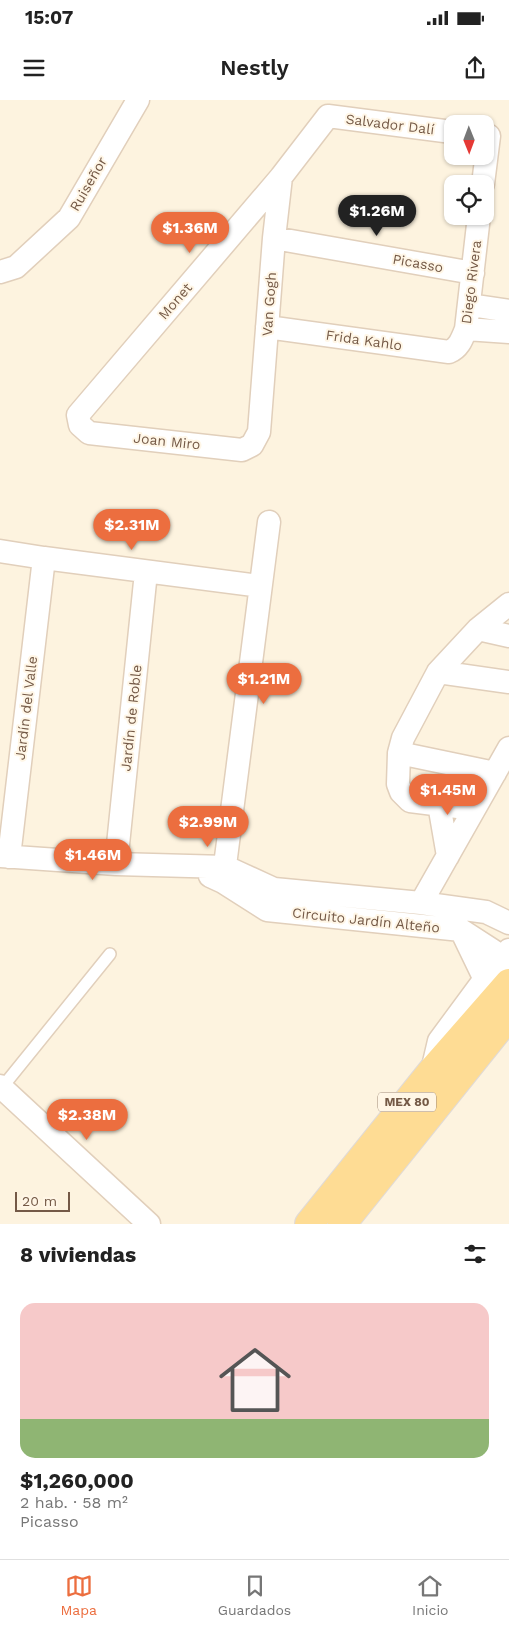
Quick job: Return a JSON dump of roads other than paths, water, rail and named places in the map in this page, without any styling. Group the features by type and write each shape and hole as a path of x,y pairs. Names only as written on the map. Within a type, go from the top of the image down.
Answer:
{"main road":[{"name":"MEX 80","path":"309,1224 432,1071 499,995"},
{"name":"MEX 80","path":"342,1224 499,995"}],"street":[{"name":"Ruiseñor","path":"0,272 16,267 69,218 138,100"},
{"name":"Salvador Dalí","path":"328,116 444,131"},
{"name":"Monet","path":"78,414 280,177 328,116"},
{"name":"Van Gogh","path":"259,432 280,177"},
{"name":"Diego Rivera","path":"462,337 470,305 478,225"},
{"name":"Picasso","path":"274,238 472,273"},
{"path":"470,305 509,311"},
{"name":"Frida Kahlo","path":"267,327 449,352 462,337 509,332"},
{"name":"Joan Miro","path":"78,414 80,425 88,433 242,450 252,445 259,432"},
{"path":"224,874 269,522"},
{"path":"0,551 260,586"},
{"name":"Jardín del Valle","path":"4,857 44,558"},
{"name":"Jardín de Roble","path":"116,864 146,572"},
{"path":"474,809 410,801 398,784 399,753 403,738 438,672 478,629 509,604"},
{"path":"478,629 509,636"},
{"path":"438,672 509,682"},
{"path":"421,904 509,748"},
{"path":"399,753 495,773"},
{"path":"439,804 448,856"},
{"name":"Circuito Jardín Alteño","path":"4,857 116,864 189,866 224,874 271,900 461,930 507,956"},
{"name":"Circuito Jardín Alteño","path":"271,900 421,904 486,912 509,923"},
{"path":"461,930 499,995"},
{"path":"499,995 507,956"},
{"path":"1,1087 149,1224"}],"lane":[{"path":"1,1087 110,954"}]}
